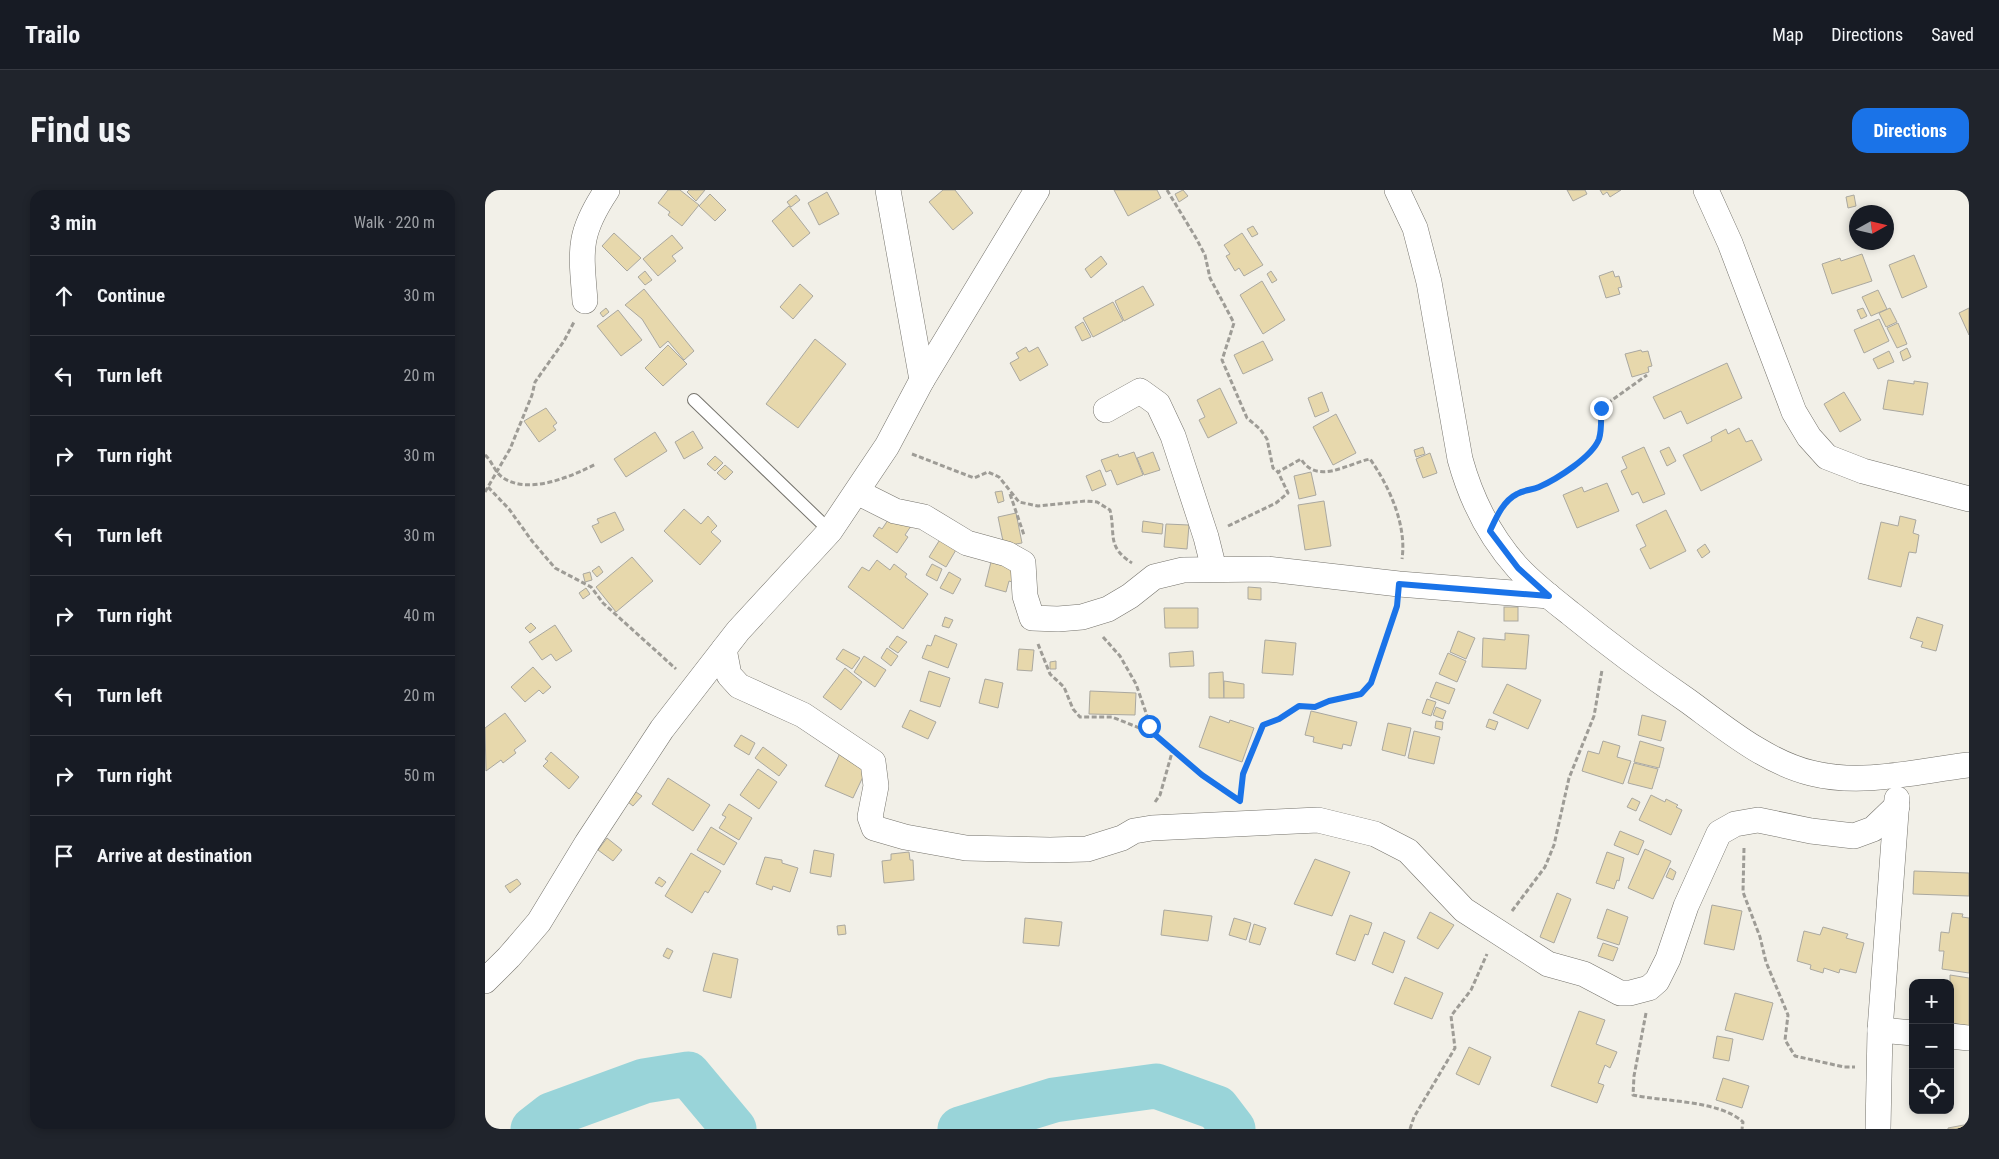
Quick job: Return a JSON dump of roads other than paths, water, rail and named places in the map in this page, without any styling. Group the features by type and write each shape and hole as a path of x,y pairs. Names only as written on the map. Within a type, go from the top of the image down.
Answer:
{"street":[{"path":"585,301 581,258 583,233 592,213 607,190"},
{"path":"888,190 922,380"},
{"path":"485,981 509,957 539,922 587,843 662,729 724,649 830,531 887,446 922,380 1037,190"},
{"path":"1397,190 1415,228 1429,282 1460,459 1468,488 1490,531 1518,568 1599,637 1720,724 1791,768 1814,774 1864,778 1969,765"},
{"path":"1706,190 1730,243 1794,412 1809,437 1827,457 1863,471 1969,499"},
{"path":"1106,410 1140,391 1158,404 1173,436 1207,537 1214,568"},
{"path":"857,492 895,511 924,517 967,543 1007,554 1023,564 1025,596 1031,618 1058,619 1082,617 1108,609 1131,596 1154,577 1183,570 1214,568 1269,570 1399,584 1549,596"},
{"path":"724,649 729,675 739,686 803,715 873,762 876,786 870,816 873,828 905,837 966,848 1069,850 1087,849 1122,838 1135,831 1153,828 1317,820 1375,834 1408,851 1464,910 1548,964 1584,974 1620,993 1640,992 1649,988 1657,980 1668,959 1686,906 1719,833 1735,824 1758,820 1811,831 1854,836 1873,829 1897,806"},
{"path":"1878,1129 1880,1030 1899,774"},
{"path":"1880,1030 1909,1033"},
{"path":"1954,1036 1969,1038"}],"lane":[{"path":"694,400 830,531"}],"waterway":[{"path":"533,1129 551,1115 644,1081 688,1074 734,1129"},
{"path":"960,1129 1054,1100 1156,1086 1217,1108 1233,1129"}]}
